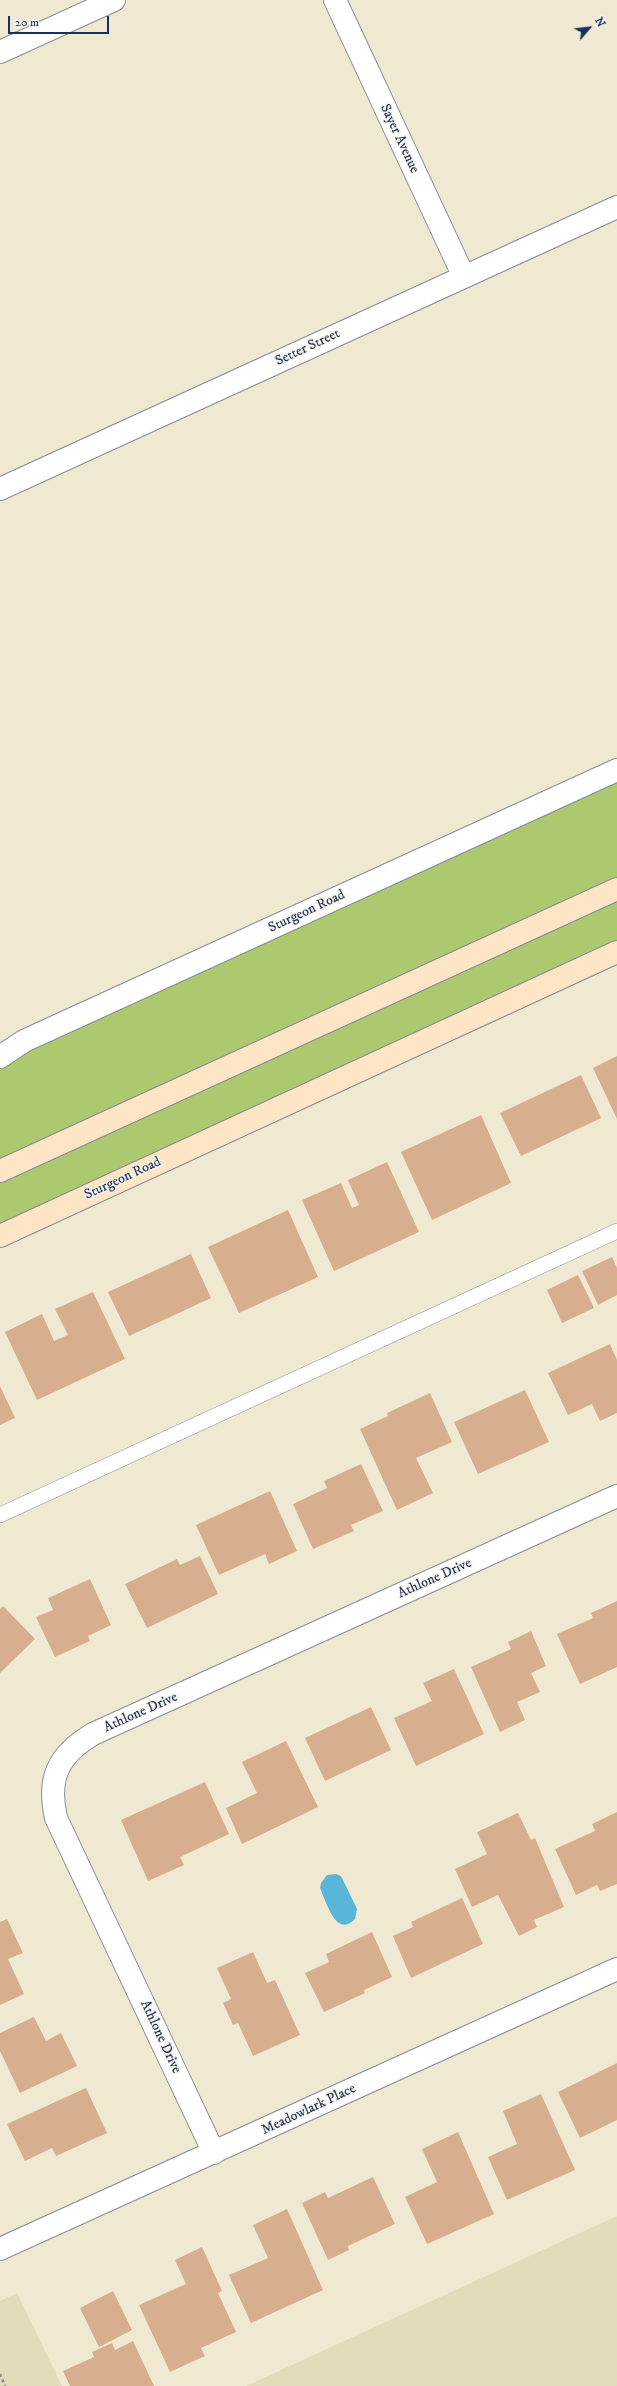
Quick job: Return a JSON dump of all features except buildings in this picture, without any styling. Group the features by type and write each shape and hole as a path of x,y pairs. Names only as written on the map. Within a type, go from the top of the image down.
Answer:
{"main road":[{"path":"0,1171 617,889"},
{"name":"Sturgeon Road","path":"0,1236 617,952"}],"street":[{"path":"0,52 114,0"},
{"name":"Sayer Avenue","path":"335,0 464,277"},
{"name":"Setter Street","path":"0,489 617,207"},
{"name":"Sturgeon Road","path":"0,1057 24,1041 617,770"},
{"name":"Athlone Drive","path":"214,2153 56,1818 52,1789 59,1764 79,1742 92,1734 617,1496"},
{"name":"Meadowlark Place","path":"0,2249 617,1969"}],"lane":[{"path":"0,1515 617,1230"}],"path":[{"path":"0,2374 5,2386"}],"shaded area":[{"path":"617,2216 617,2386 246,2386"},
{"path":"17,2293 62,2386 0,2386 0,2301"}],"green space":[{"path":"617,770 617,952 0,1236 0,1057"}],"water":[{"path":"336,1874 341,1876 357,1909 355,1919 348,1924 342,1924 333,1916 320,1888 321,1883 327,1875"}]}
